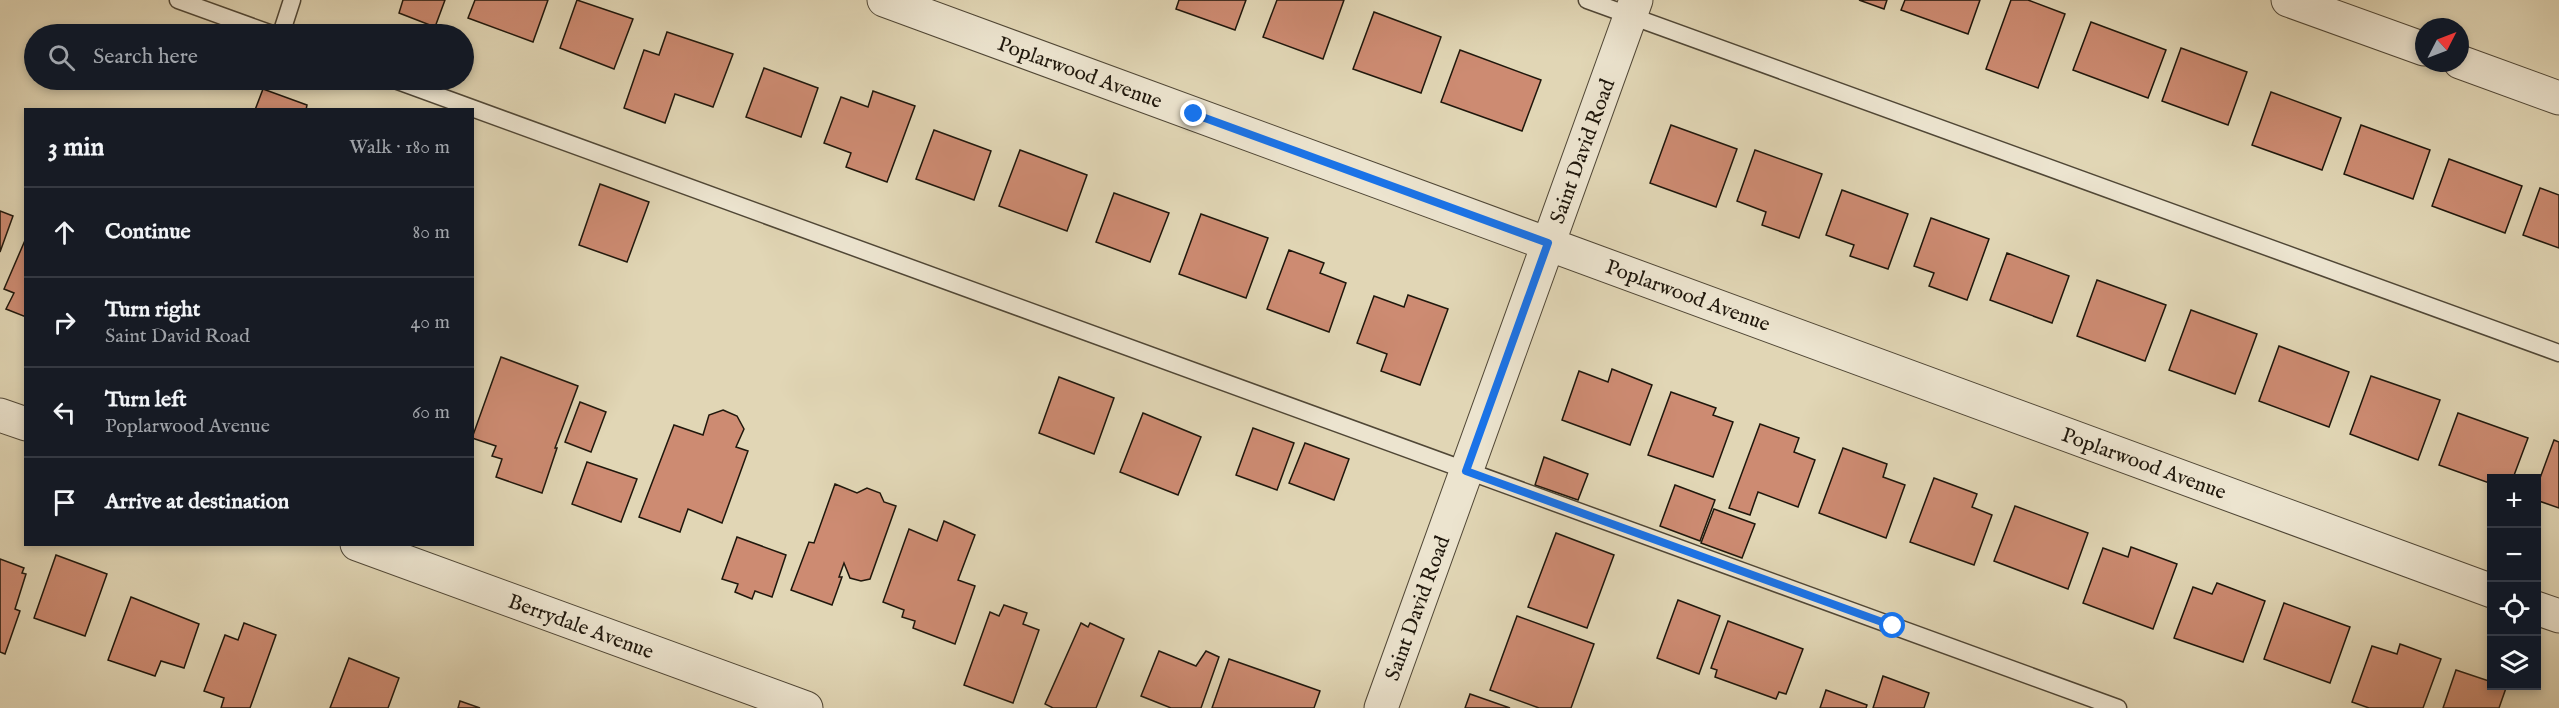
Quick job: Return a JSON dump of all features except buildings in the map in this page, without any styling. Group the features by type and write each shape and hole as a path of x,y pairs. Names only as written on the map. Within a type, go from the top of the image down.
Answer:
{"street":[{"name":"Poplarwood Avenue","path":"884,0 2487,589"},
{"path":"2288,0 2415,46"},
{"name":"Saint David Road","path":"1381,708 1634,8"},
{"path":"2469,65 2559,98"},
{"path":"0,415 24,423"},
{"name":"Berrydale Avenue","path":"362,546 806,708"},
{"path":"2541,610 2559,616"}],"lane":[{"path":"178,0 244,24"},
{"path":"284,24 292,0"},
{"path":"1587,0 1634,8 2559,353"},
{"path":"423,90 473,108"},
{"path":"474,109 2118,708"}],"route":[{"path":"1194,114 1548,243 1466,471 1893,626"}]}
